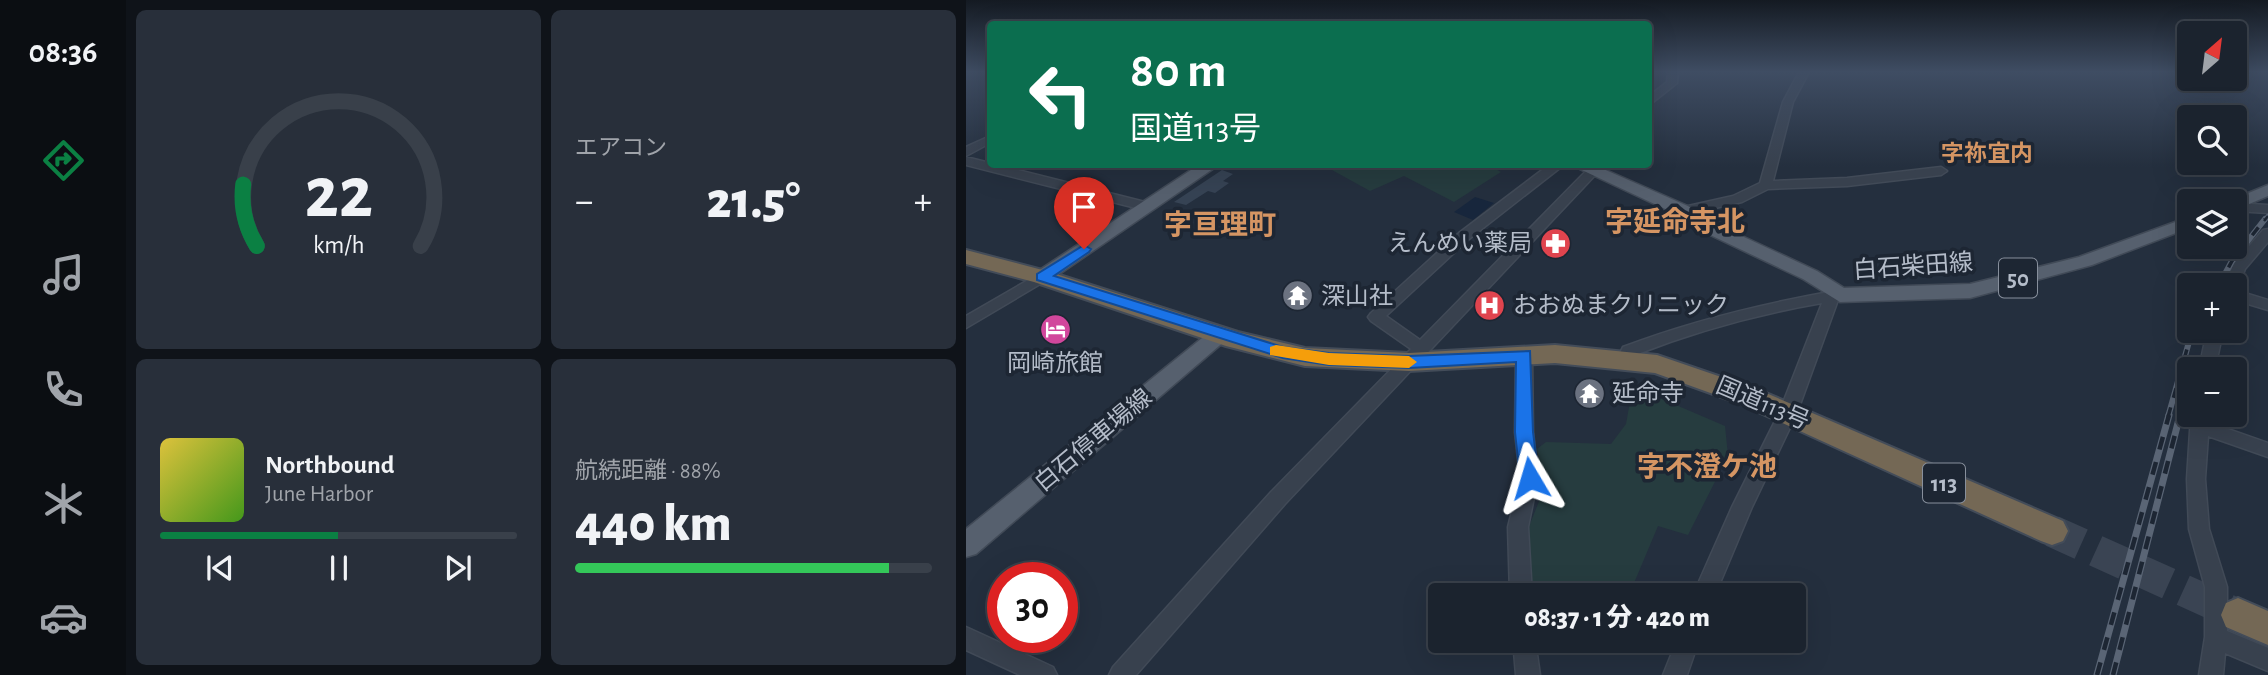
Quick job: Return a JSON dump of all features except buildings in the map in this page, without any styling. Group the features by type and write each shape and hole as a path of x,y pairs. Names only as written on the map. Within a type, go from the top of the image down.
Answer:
{"highway":[{"name":"国道113号","path":"966,257 1042,277 1219,335 1305,357 1524,355 1625,359 1700,377 1788,413 2052,531"}],"main road":[{"path":"1042,277 1206,168"},
{"name":"白石柴田線","path":"1585,168 1684,211 1710,228 1810,275 1836,296 1970,290 2085,261 2177,226"},
{"path":"2247,200 2268,190"},
{"name":"白石停車場線","path":"966,545 1219,335"}],"street":[{"path":"1766,185 1788,104"},
{"path":"966,152 987,141"},
{"path":"966,161 987,166"},
{"path":"994,168 1148,207"},
{"path":"1415,356 1377,317 1449,247 1508,198 1553,168"},
{"path":"1121,675 1279,498 1415,356 1585,168"},
{"path":"1684,211 1737,199 1766,185 1847,182 1941,171"},
{"path":"2247,207 2268,209"},
{"path":"2237,273 2268,233"},
{"path":"966,323 1042,277"},
{"path":"1625,359 1629,351 1654,341 1743,312 1836,296"},
{"path":"1709,583 1742,507 1788,413 1836,296"},
{"path":"2247,299 2268,305"},
{"path":"1520,583 1518,527 1530,478 1524,432 1524,355"},
{"path":"2200,427 2196,479 2199,528 2216,587 2241,626 2268,660"},
{"path":"2216,427 2268,450"},
{"path":"2211,675 2241,626"},
{"path":"966,638 1045,675"},
{"path":"1525,653 1528,675"},
{"path":"1675,675 1683,653"}],"green space":[{"path":"1494,168 1501,172 1454,202 1404,176 1370,191 1332,170"},
{"path":"1627,384 1725,426 1728,456 1688,535 1658,526 1634,583 1528,583 1528,529 1544,489 1537,449 1546,442 1611,444 1626,424 1631,396 1624,389"}],"water":[{"path":"1475,197 1494,203 1473,220 1454,212"}],"tunnel":[{"path":"2052,531 2236,614"}],"railway":[{"path":"2264,221 2268,216"},
{"path":"2226,273 2265,219"},
{"path":"2168,417 2189,343"},
{"path":"2097,675 2169,415"},
{"path":"2113,675 2177,427"}],"slow traffic":[{"path":"1276,351 1329,359 1409,362"}],"place":[{"name":"えんめい薬局","path":"1555,243"},
{"name":"深山社","path":"1298,296"},
{"name":"おおぬまクリニック","path":"1490,305"},
{"name":"岡崎旅館","path":"1055,329"},
{"name":"延命寺","path":"1589,393"}],"district":[{"name":"字祢宜内","path":"1987,153"},
{"name":"字延命寺北","path":"1675,221"},
{"name":"字亘理町","path":"1220,224"},
{"name":"字不澄ケ池","path":"1707,466"}],"route":[{"path":"1084,249 1042,277 1219,335 1283,352 1329,359 1409,362 1524,355 1524,432 1530,478"}]}
